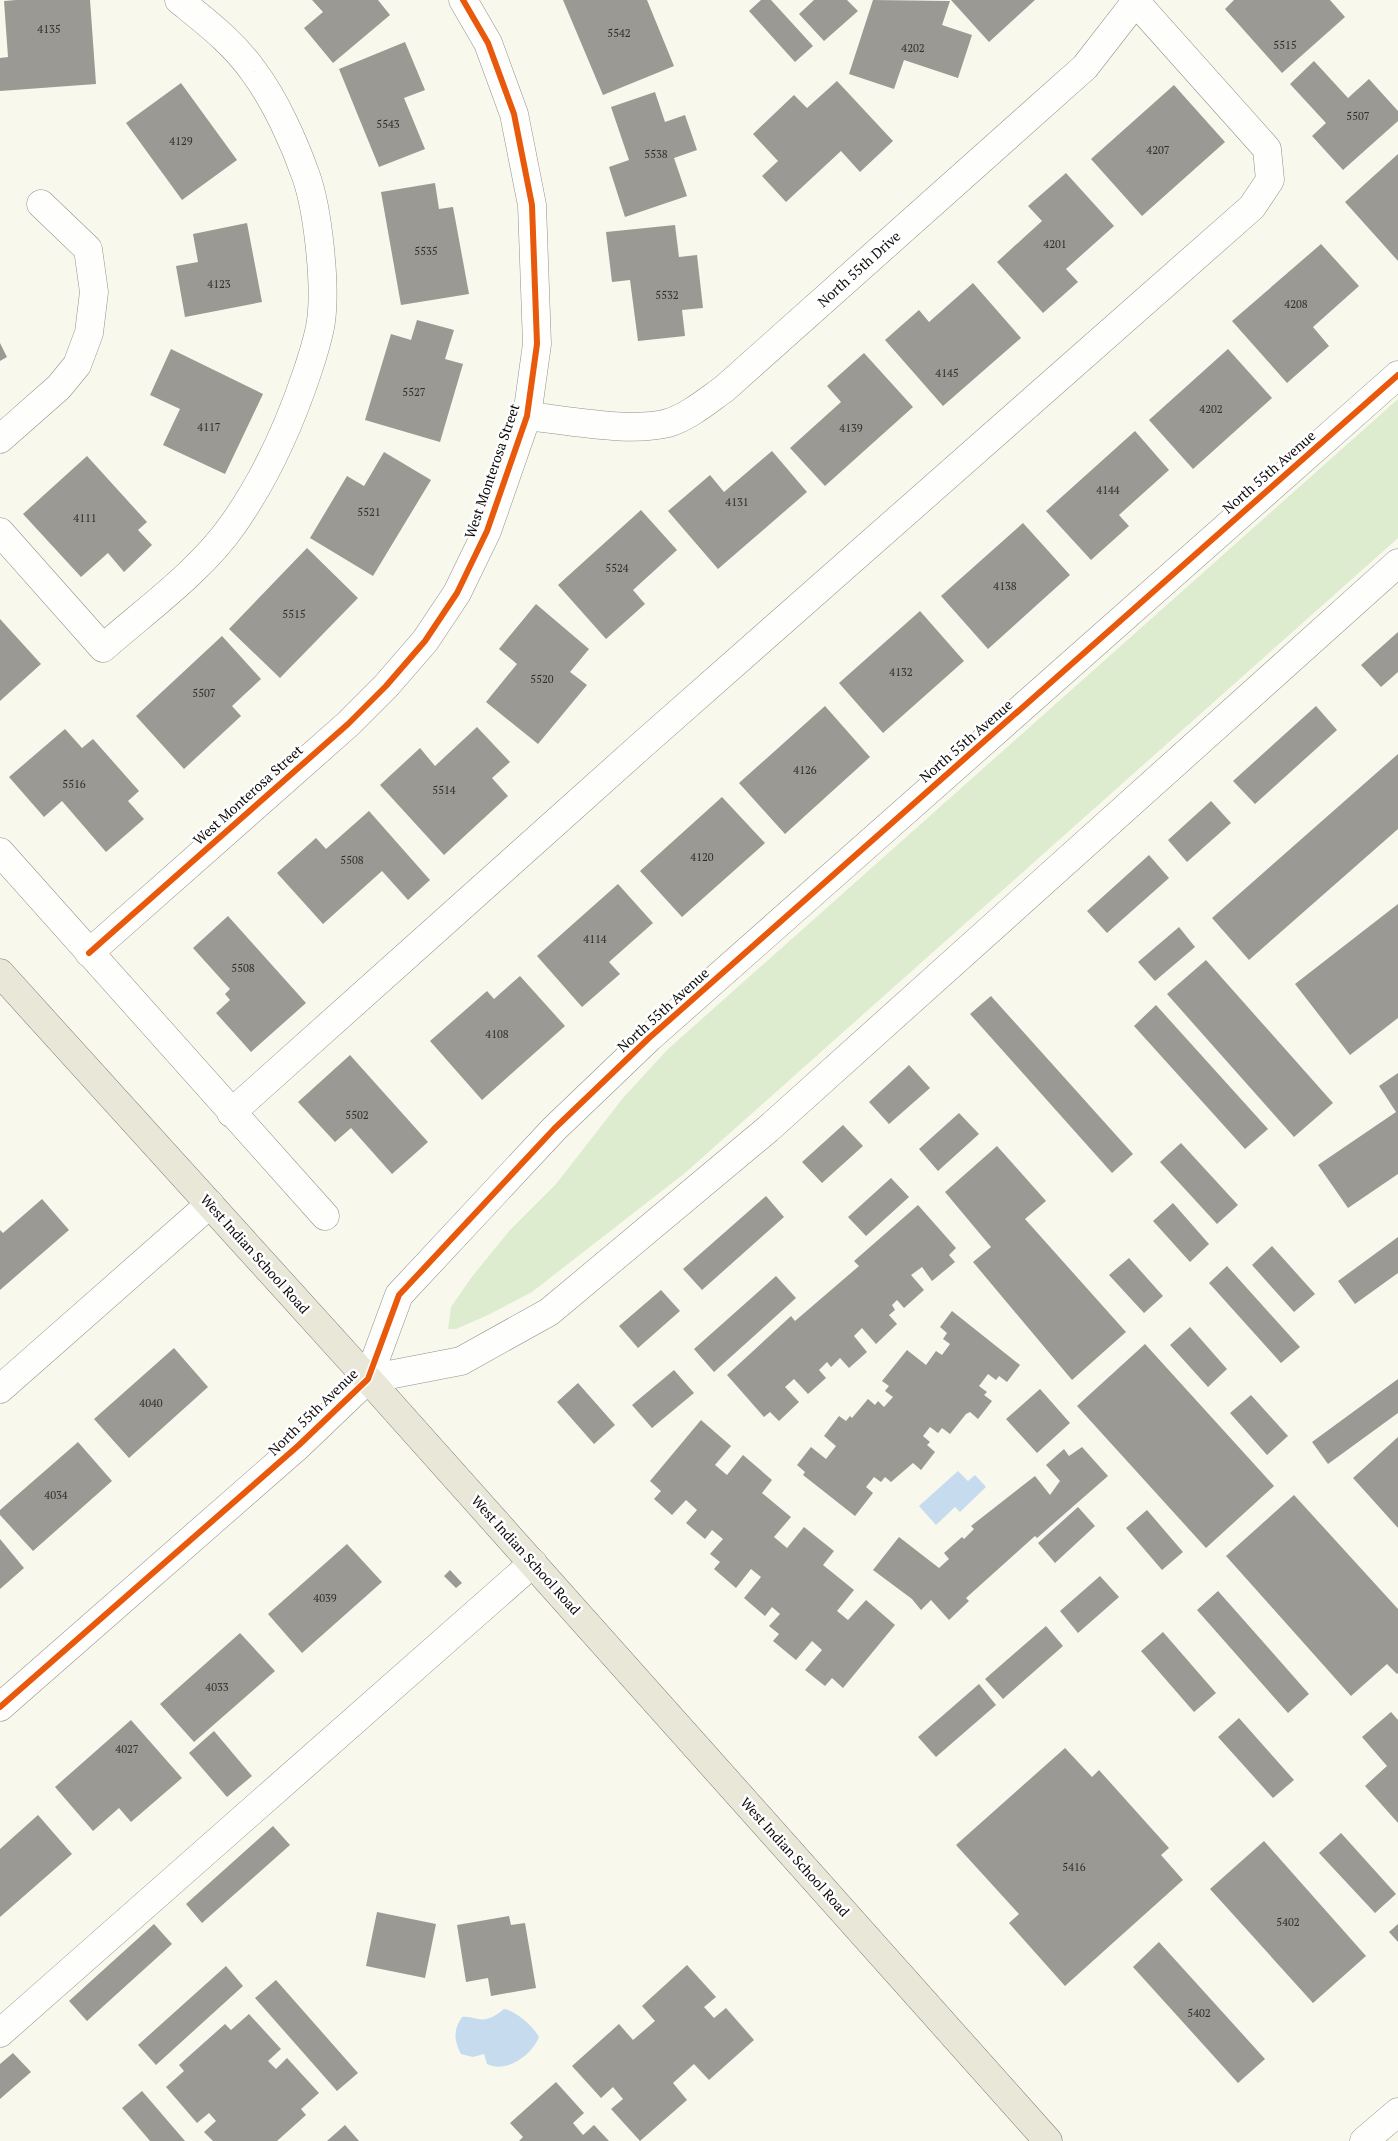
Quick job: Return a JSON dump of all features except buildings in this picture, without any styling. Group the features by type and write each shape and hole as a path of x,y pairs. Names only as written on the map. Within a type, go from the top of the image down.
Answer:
{"main road":[{"name":"West Indian School Road","path":"0,973 368,1379 1048,2141"}],"street":[{"path":"0,532 103,648 206,558 234,524 261,480 293,415 321,322 322,276 316,224 306,177 278,112 255,72 222,35 179,0"},
{"name":"West Monterosa Street","path":"89,953 348,724 386,686 425,641 457,594 488,531 528,416 537,344 532,205 514,114 488,43 463,0"},
{"path":"231,1113 642,745 1252,207 1270,180 1268,149 1136,1"},
{"name":"North 55th Drive","path":"528,416 636,427 669,422 699,407 724,389 1085,67 1136,1"},
{"path":"0,439 59,387 77,365 89,333 94,292 88,249 41,204"},
{"name":"North 55th Avenue","path":"0,1708 299,1445 368,1379 399,1296 554,1129 656,1031 1398,375"},
{"name":"North 55th Avenue","path":"368,1379 461,1360 549,1312 768,1129 1398,563"},
{"path":"0,852 231,1113 325,1216"},
{"path":"0,1389 210,1204"},
{"path":"0,2033 533,1563"},
{"path":"1364,2141 1398,2112"}],"green space":[{"path":"1398,399 1398,538 685,1173 532,1292 488,1315 456,1329 448,1329 451,1307 471,1278 510,1230 556,1184 623,1098 667,1050"}],"water":[{"path":"958,1471 968,1481 975,1475 986,1487 960,1512 955,1507 936,1525 919,1506"},
{"path":"504,2009 519,2016 537,2033 539,2037 531,2050 518,2061 502,2067 487,2064 484,2054 473,2057 461,2054 455,2035 462,2017 485,2019"}],"cycle path":[{"path":"89,953 348,724 386,686 425,641 457,593 487,531 527,416 537,344 532,205 514,114 488,43 463,0"},
{"path":"0,1707 299,1445 368,1379 399,1295 554,1129 649,1038 1398,375"}]}
